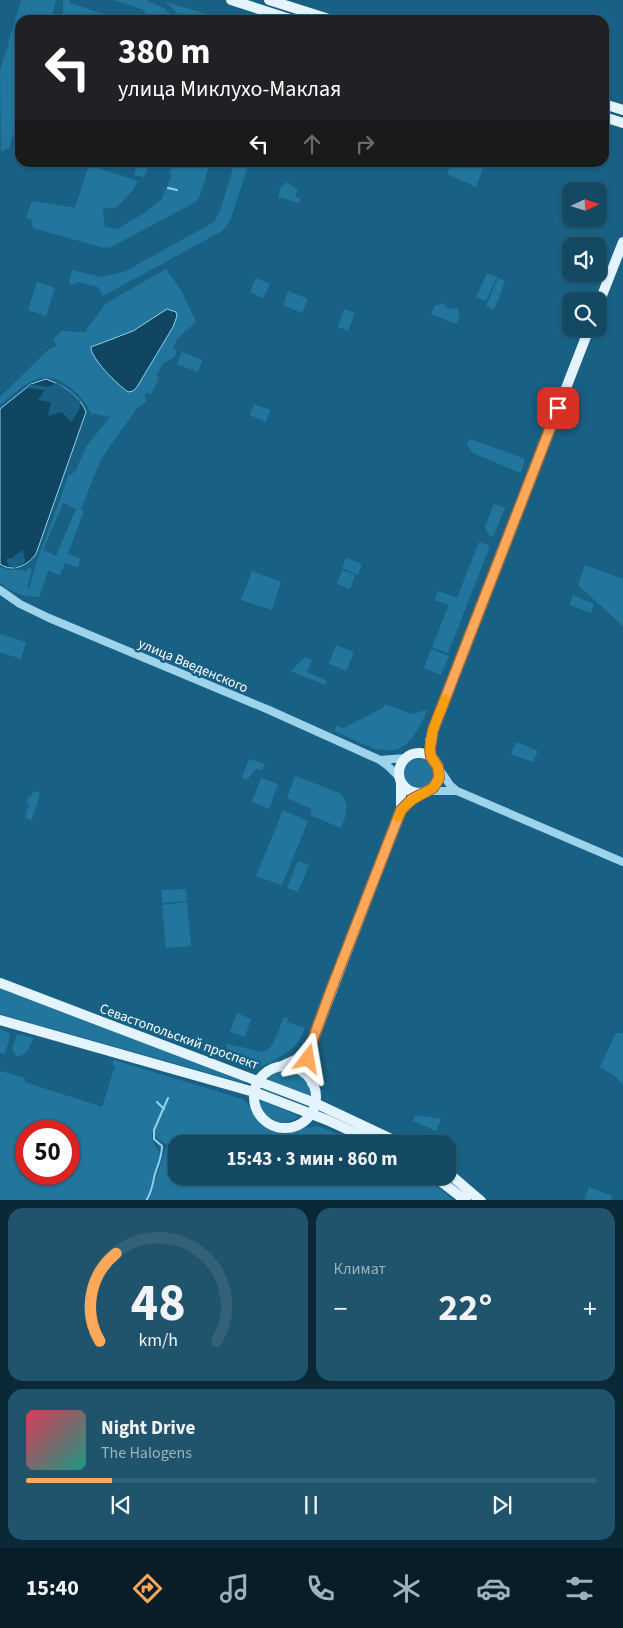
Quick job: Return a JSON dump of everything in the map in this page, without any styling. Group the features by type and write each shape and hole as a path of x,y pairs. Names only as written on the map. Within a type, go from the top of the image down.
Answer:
{"main road":[{"path":"268,0 316,15"},
{"path":"235,1 278,15"},
{"path":"609,106 623,110"},
{"path":"609,119 623,123"},
{"path":"603,292 623,242"},
{"path":"431,757 430,741 433,730 586,337"},
{"path":"312,1042 297,1059 269,1071 258,1081 254,1092 255,1108 259,1115 269,1123 288,1126 301,1122 311,1114 316,1096 308,1066 312,1042 401,810 400,767 433,730"},
{"path":"401,810 412,799 433,788 439,778 438,767 431,757 422,753 409,756"},
{"path":"400,780 410,791 426,792"},
{"name":"Севастопольский проспект","path":"0,983 315,1103 383,1135"},
{"name":"Севастопольский проспект","path":"0,1020 254,1092 359,1135"},
{"path":"276,1068 290,1067 297,1069 303,1072 312,1082"},
{"path":"456,1179 481,1200"},
{"path":"446,1185 466,1200"}],"street":[{"name":"улица Введенского","path":"0,590 20,604 49,618 269,710 380,760 400,780"},
{"name":"улица Введенского","path":"380,760 409,756"},
{"path":"438,767 450,785 457,791 623,862"},
{"path":"426,792 457,791"}],"shaded area":[{"path":"21,0 56,0 52,15 17,15"},
{"path":"63,0 70,0 70,3 107,15 63,15"},
{"path":"114,0 148,0 164,8 170,15 147,15 142,9"},
{"path":"166,2 210,15 179,15"},
{"path":"15,20 15,128 9,148 1,151 0,71"},
{"path":"88,167 95,167 138,181 133,190 117,207 103,209 105,227 117,229 146,212 162,199 172,174 169,173 171,167 209,167 199,198 194,203 111,247 104,248 33,228 32,220 26,218 32,201 75,208"},
{"path":"137,167 148,167 144,177 134,175"},
{"path":"233,167 248,167 230,221 222,231 103,296 98,287 78,282 71,285 69,282 72,270 101,277 124,272 214,222 220,211"},
{"path":"450,167 483,168 476,187 447,174"},
{"path":"288,182 291,186 298,189 295,197 300,199 299,203 278,197 281,186"},
{"path":"166,269 182,292 196,322 177,339 173,348 177,351 174,358 163,363 157,374 159,379 151,394 146,393 144,396 147,400 137,408 101,459 81,509 84,510 68,554 80,559 78,567 65,563 60,575 48,571 39,597 23,595 14,592 0,583 0,567 10,570 9,578 11,570 22,570 25,572 27,569 32,568 27,588 29,589 38,558 68,476 75,472 86,447 110,417 90,413 86,404 79,396 63,383 53,378 44,378 27,384 0,405 0,397 49,349 56,346 53,339 62,331 85,332 105,304","holes":["167,309 173,327 137,387 91,347 133,331","63,503 76,509 56,556 43,550"]},
{"path":"487,273 497,277 486,301 476,297"},
{"path":"256,278 270,284 263,298 250,292"},
{"path":"498,278 505,281 494,310 486,306"},
{"path":"37,282 55,288 46,316 28,310"},
{"path":"288,291 308,299 302,313 283,305"},
{"path":"443,303 448,309 458,309 459,319 456,324 431,314 435,306"},
{"path":"167,309 176,312 177,316 173,327 137,387 133,391 128,392 112,378 95,358 91,347 133,331"},
{"path":"344,309 355,313 348,331 338,327"},
{"path":"182,352 202,360 198,372 177,364"},
{"path":"46,379 70,391 86,412 36,554 25,564 15,568 5,567 0,564 0,409 31,384"},
{"path":"254,404 270,410 266,422 250,415"},
{"path":"470,439 525,459 521,473 473,453 467,445"},
{"path":"494,504 505,508 493,537 489,535 485,527"},
{"path":"479,542 490,546 448,653 432,647 449,605 435,600 438,591 457,598"},
{"path":"346,558 362,564 358,575 342,568"},
{"path":"585,565 623,579 623,626 578,585"},
{"path":"342,570 355,575 350,589 337,584"},
{"path":"252,571 281,582 272,610 241,600"},
{"path":"573,595 594,604 591,613 570,605"},
{"path":"0,634 26,642 21,659 0,652"},
{"path":"336,645 354,652 346,671 329,664"},
{"path":"431,649 449,656 441,675 424,668"},
{"path":"305,657 312,660 307,672 327,681 325,685 291,671"},
{"path":"385,704 411,714 427,710 418,729 409,741 400,748 389,751 378,749 335,731 336,725 343,728 383,708"},
{"path":"516,742 538,751 533,762 511,754"},
{"path":"249,759 265,764 262,770 256,769 247,780 242,778"},
{"path":"419,759 430,763 434,774 430,785 419,789 408,785 404,774 408,763"},
{"path":"295,776 340,793 346,802 346,814 341,828 310,815 312,809 287,798"},
{"path":"261,778 278,784 269,809 252,802"},
{"path":"33,791 40,793 32,820 25,818 29,804 26,803 28,796 31,797"},
{"path":"283,810 308,821 282,885 256,876"},
{"path":"298,861 309,865 298,892 287,888"},
{"path":"186,889 187,901 162,903 162,890"},
{"path":"187,902 191,946 166,948 162,905"},
{"path":"0,987 245,1080 244,1083 0,1014"},
{"path":"237,1013 251,1019 245,1037 230,1032"},
{"path":"284,1017 288,1018 287,1022 305,1028 300,1040 279,1058 264,1065 251,1069 246,1068 240,1064 225,1044 264,1052 273,1043"},
{"path":"0,1029 9,1033 10,1036 5,1054 0,1053"},
{"path":"616,1033 623,1033 623,1085 616,1077 600,1067"},
{"path":"17,1034 34,1038 25,1053 20,1056 16,1056 12,1049"},
{"path":"114,1060 242,1099 247,1103 260,1123 275,1131 283,1132 318,1126 340,1135 168,1135 168,1185 434,1185 453,1200 0,1200 0,1071 25,1078 25,1082 102,1107 115,1066 112,1065","holes":["152,1131 157,1138 167,1145 154,1184 154,1176 160,1154 152,1139"]},
{"path":"279,1070 297,1073 305,1079 310,1090 310,1096 269,1081 269,1077"},
{"path":"262,1101 297,1115 297,1118 279,1122 269,1118 262,1109 260,1103"},
{"path":"416,1115 441,1119 436,1131 413,1121"},
{"path":"589,1187 612,1196 611,1200 584,1199"}],"pier":[{"path":"57,383 80,401 80,408 71,422 62,412 48,416 51,402 38,400 45,390 27,388 31,384 48,387"},
{"path":"23,550 24,563 15,568 9,566 6,559 13,558"}],"waterway":[{"path":"168,188 177,190"},
{"path":"146,1200 151,1191 162,1150 162,1146 154,1139 154,1130 168,1098"},
{"path":"157,1102 164,1109"}],"slow traffic":[{"path":"398,817 401,810 412,799 437,784 439,772 431,757 430,741 445,699"}],"route":[{"path":"308,1059 312,1042 331,990 401,810 412,799 437,784 439,772 431,757 430,749 433,730 558,408"}]}
